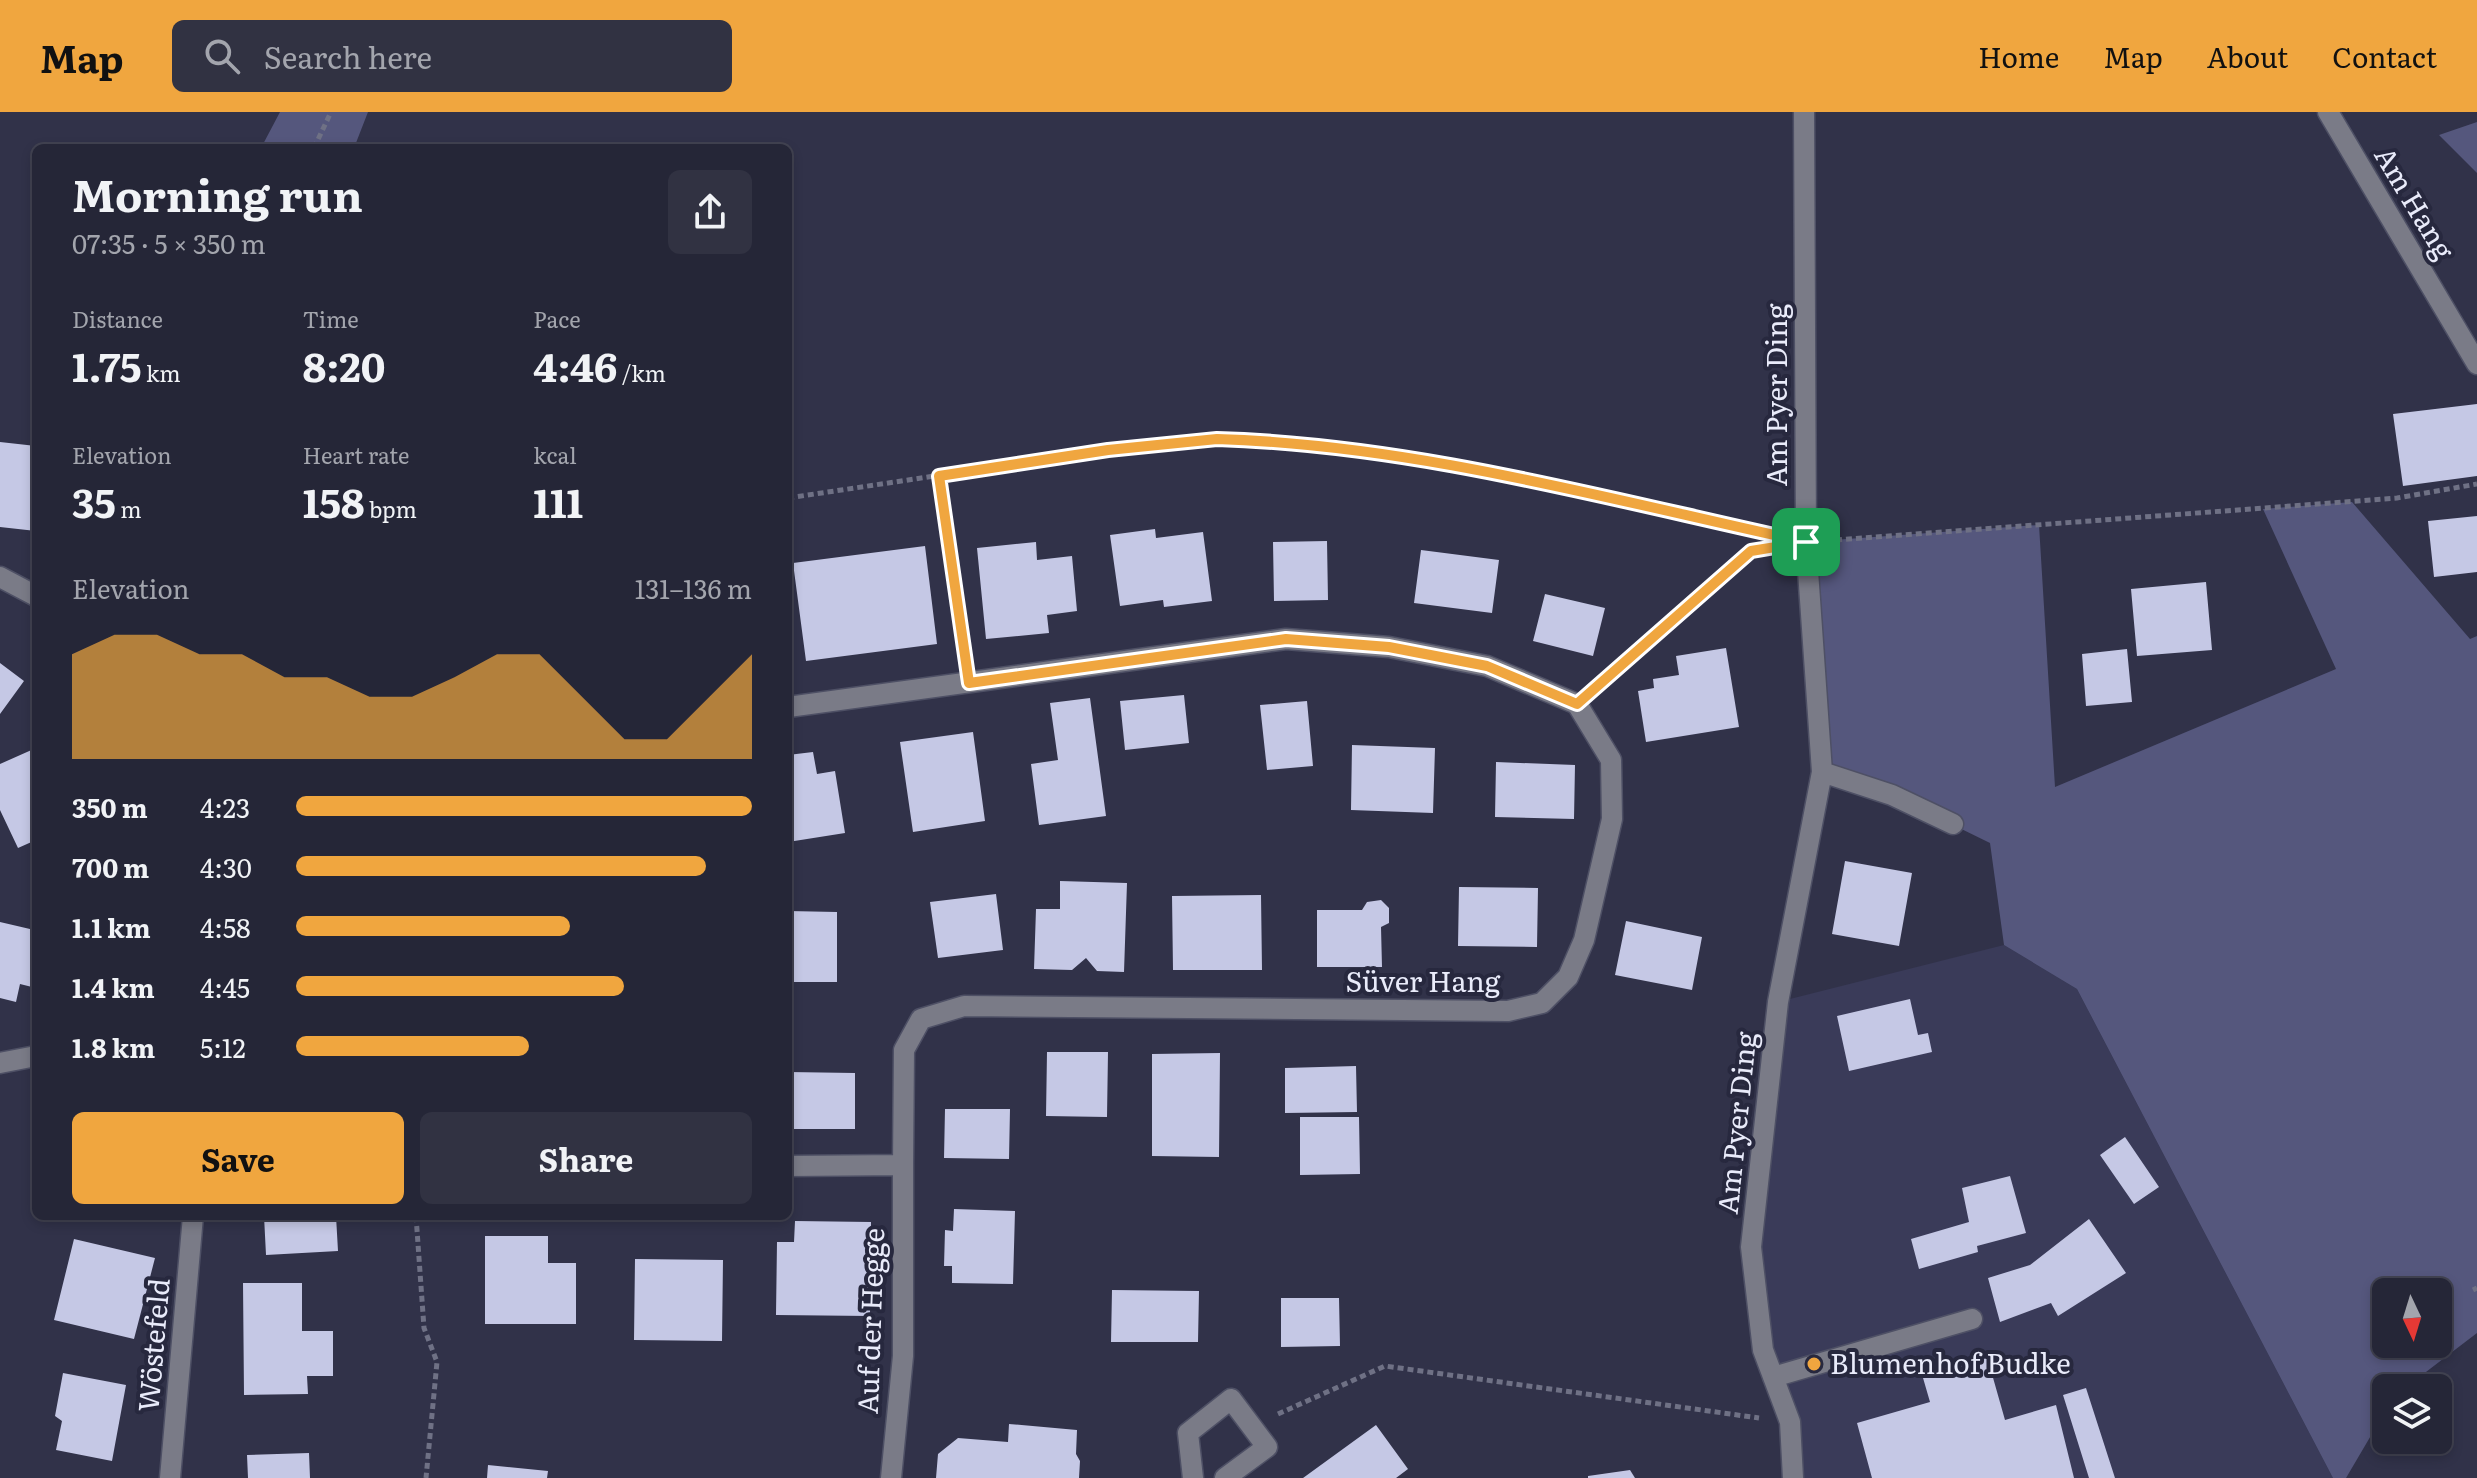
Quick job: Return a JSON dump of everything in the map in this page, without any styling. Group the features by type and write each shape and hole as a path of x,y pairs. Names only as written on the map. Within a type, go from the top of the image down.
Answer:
{"street":[{"name":"Am Pyer Ding","path":"1793,1478 1790,1422 1763,1350 1751,1247 1778,1002 1822,772 1806,542 1804,112"},
{"name":"Am Hang","path":"2328,112 2477,364"},
{"path":"0,577 32,594"},
{"path":"792,706 1286,639 1389,647 1487,666 1577,704"},
{"name":"Süver Hang","path":"903,1165 904,1050 921,1019 964,1006 1508,1011 1542,1003 1568,977 1584,940 1612,819 1611,760 1577,704"},
{"path":"1822,772 1892,795 1953,824"},
{"path":"0,1063 32,1057"},
{"path":"792,1166 903,1165"},
{"name":"Auf der Hegge","path":"891,1478 903,1356 903,1165"},
{"name":"Wöstefeld","path":"170,1478 193,1220"},
{"path":"1773,1377 1972,1319"},
{"path":"1193,1478 1188,1433 1231,1399 1267,1447 1225,1478"}],"path":[{"path":"316,144 331,112"},
{"path":"792,497 1108,450 1217,439 1279,441 1396,454 1806,542"},
{"path":"939,476 969,683"},
{"path":"1577,704 1751,551 1806,542 2397,498 2477,484"},
{"path":"416,1220 424,1328 437,1362 426,1478"},
{"path":"1255,1431 1272,1417 1385,1366 1790,1422"}],"shaded area":[{"path":"280,112 368,112 356,144 263,144"},
{"path":"2477,122 2477,173 2439,135"},
{"path":"2352,502 2470,639 2477,636 2477,1333 2452,1352 2452,1278 2372,1278 2372,1358 2444,1358 2423,1374 2372,1374 2372,1434 2346,1478 2333,1478 2077,989 2004,945 1990,843 1892,795 1822,772 1806,542 2039,525 2055,787 2336,669 2263,509"},
{"path":"2004,945 2077,989 2333,1478 1793,1478 1751,1247 1778,1002"}],"building":[{"path":"2477,404 2477,476 2403,486 2393,414"},
{"path":"0,442 32,446 32,531 0,527"},
{"path":"2477,516 2477,572 2434,577 2428,521"},
{"path":"1155,529 1156,538 1203,532 1212,601 1164,607 1163,600 1120,606 1110,535"},
{"path":"1327,541 1328,600 1274,601 1273,542"},
{"path":"1036,542 1037,560 1072,556 1077,611 1047,615 1049,633 986,639 977,548"},
{"path":"925,546 937,644 806,661 793,563"},
{"path":"1421,550 1499,560 1492,613 1414,603"},
{"path":"2206,582 2212,650 2137,656 2131,589"},
{"path":"1545,594 1605,608 1593,656 1533,641"},
{"path":"1726,648 1739,727 1646,742 1638,691 1654,688 1653,679 1679,675 1676,656"},
{"path":"2127,649 2132,702 2086,706 2082,654"},
{"path":"0,663 24,681 0,714"},
{"path":"1184,695 1189,743 1125,750 1120,701"},
{"path":"1090,698 1106,816 1039,825 1031,764 1058,760 1050,703"},
{"path":"1307,701 1313,766 1267,770 1260,705"},
{"path":"973,732 985,821 913,832 900,742"},
{"path":"1352,745 1435,748 1433,813 1351,810"},
{"path":"32,750 32,842 18,848 0,810 0,764"},
{"path":"813,752 817,774 835,771 845,833 792,841 792,755"},
{"path":"1496,762 1575,765 1574,819 1495,817"},
{"path":"1845,861 1912,873 1899,946 1832,934"},
{"path":"1060,881 1127,883 1124,972 1097,971 1086,958 1072,970 1034,969 1036,909 1060,909"},
{"path":"1459,887 1538,888 1537,947 1458,946"},
{"path":"996,894 1003,950 938,958 930,902"},
{"path":"1261,895 1262,970 1173,970 1172,896"},
{"path":"1381,900 1389,908 1389,923 1381,927 1382,967 1317,967 1317,910 1362,910 1367,902"},
{"path":"792,911 837,912 837,982 792,982"},
{"path":"32,921 32,987 20,984 16,1002 0,998 0,922 30,929"},
{"path":"1626,921 1702,937 1692,990 1615,975"},
{"path":"1910,999 1918,1035 1928,1033 1932,1052 1849,1071 1837,1016"},
{"path":"1047,1052 1108,1052 1107,1117 1046,1116"},
{"path":"1220,1053 1219,1157 1152,1156 1152,1054"},
{"path":"1356,1066 1357,1112 1285,1113 1285,1068"},
{"path":"792,1072 855,1073 855,1129 792,1129"},
{"path":"945,1109 1010,1109 1009,1159 944,1158"},
{"path":"1300,1117 1359,1117 1360,1174 1300,1175"},
{"path":"2125,1137 2159,1187 2134,1204 2100,1155"},
{"path":"2010,1176 2026,1233 1977,1246 1978,1252 1919,1269 1911,1239 1969,1222 1962,1188"},
{"path":"954,1209 1015,1211 1013,1284 952,1283 952,1266 944,1266 945,1230 953,1231"},
{"path":"2089,1219 2126,1273 2058,1316 2051,1303 2000,1322 1988,1278 2030,1265"},
{"path":"264,1220 336,1220 338,1251 266,1255"},
{"path":"795,1221 871,1222 870,1316 776,1315 777,1242 794,1242"},
{"path":"485,1236 548,1236 548,1263 576,1263 576,1324 485,1324"},
{"path":"74,1239 155,1258 134,1339 54,1320"},
{"path":"635,1259 723,1260 722,1341 634,1340"},
{"path":"243,1283 302,1283 302,1331 333,1331 333,1376 307,1376 308,1394 244,1395"},
{"path":"1112,1290 1199,1291 1198,1342 1111,1342"},
{"path":"1281,1298 1339,1298 1340,1346 1281,1347"},
{"path":"1986,1353 2005,1420 2056,1405 2074,1478 1872,1478 1857,1423 1930,1402 1921,1371"},
{"path":"63,1373 126,1385 112,1461 56,1450 62,1421 55,1416"},
{"path":"2086,1388 2115,1478 2089,1478 2063,1395"},
{"path":"1009,1424 1077,1430 1079,1478 936,1478 938,1454 958,1438 1008,1442"},
{"path":"1376,1425 1408,1469 1396,1478 1303,1478"},
{"path":"309,1453 310,1478 248,1478 247,1455"},
{"path":"488,1465 548,1471 547,1478 487,1478"},
{"path":"1630,1470 1635,1478 1588,1478 1588,1476"}],"place":[{"name":"Blumenhof Budke","path":"1814,1364"}],"route":[{"path":"1217,439 1279,441 1396,454 1806,542 1751,551 1577,704 1487,666 1389,647 1286,639 969,683 939,476 1108,450 1217,439"}]}
